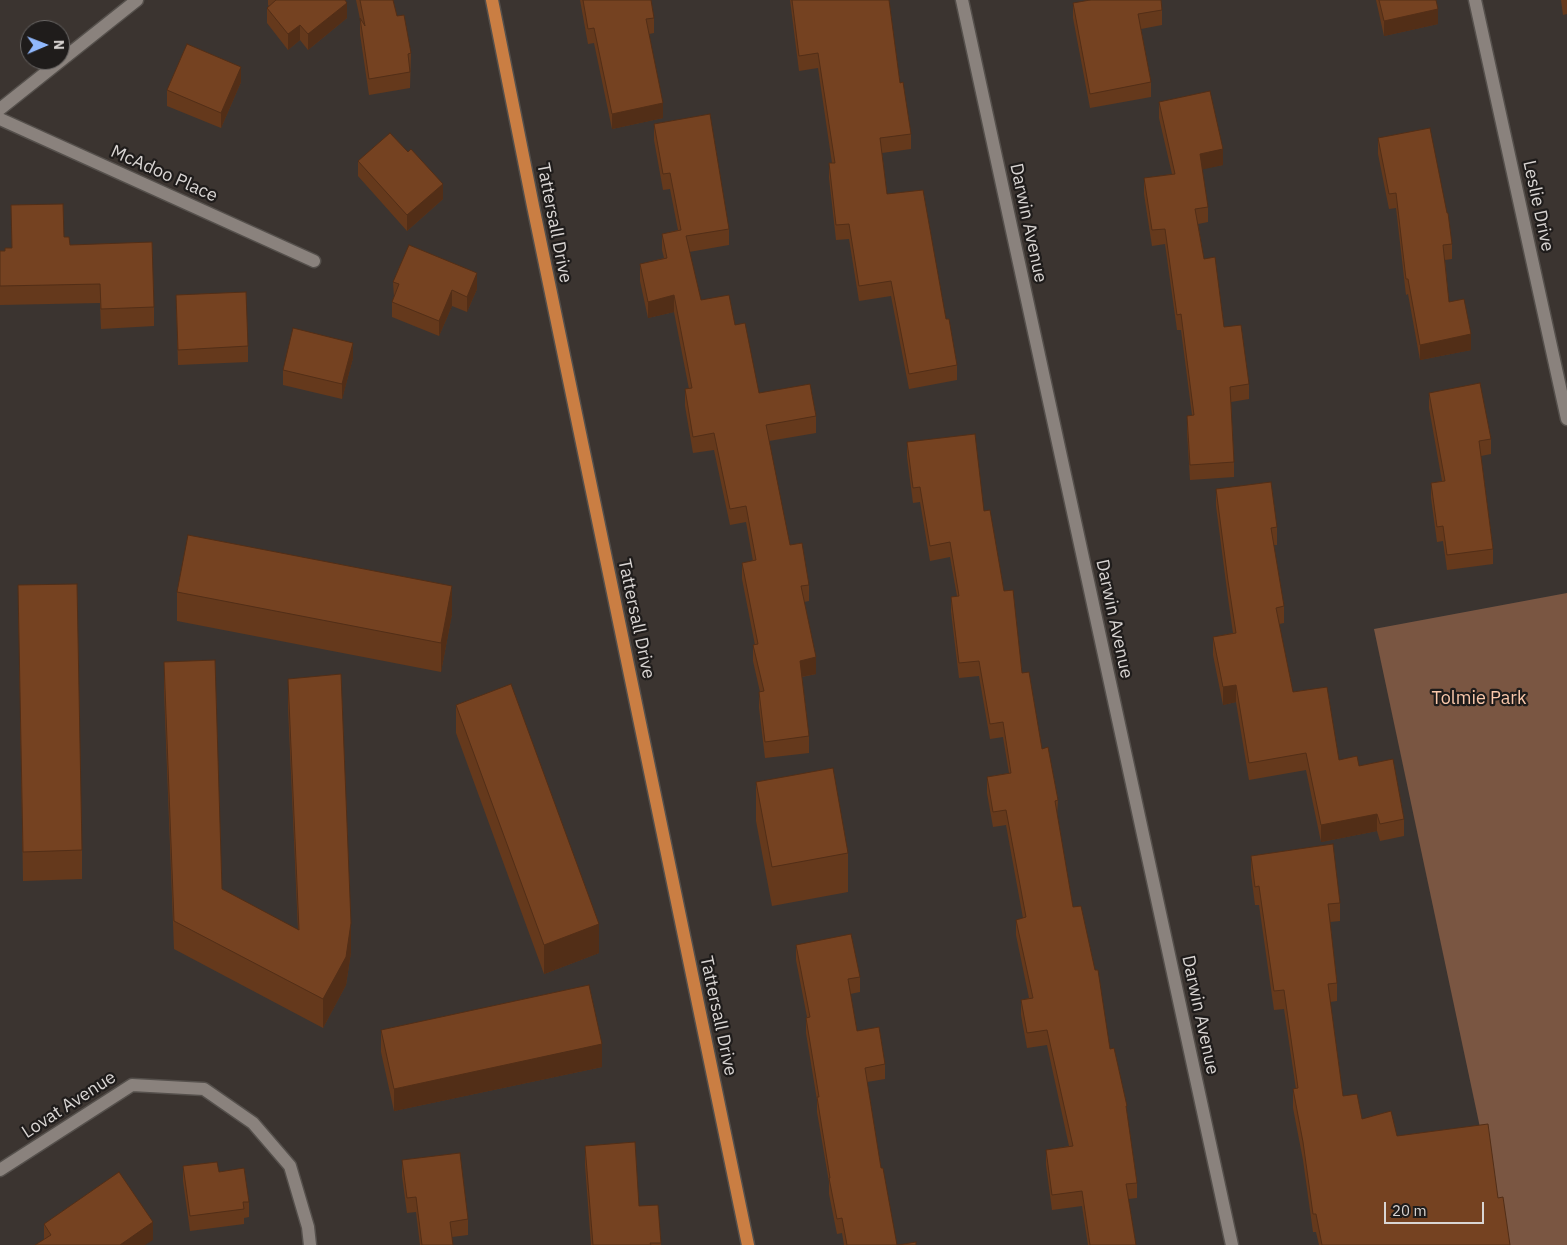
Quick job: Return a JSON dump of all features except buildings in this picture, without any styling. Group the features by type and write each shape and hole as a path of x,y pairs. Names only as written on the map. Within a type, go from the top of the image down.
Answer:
{"main road":[{"name":"Tattersall Drive","path":"492,0 748,1245"}],"street":[{"path":"0,109 137,0"},
{"name":"Darwin Avenue","path":"962,0 1232,1245"},
{"name":"Leslie Drive","path":"1475,0 1567,419"},
{"name":"McAdoo Place","path":"0,119 314,261"},
{"name":"Lovat Avenue","path":"0,1170 132,1085 204,1090 253,1123 290,1166 308,1227 310,1245"}],"green space":[{"name":"Tolmie Park","path":"1567,593 1567,1245 1505,1245 1374,629"}]}
